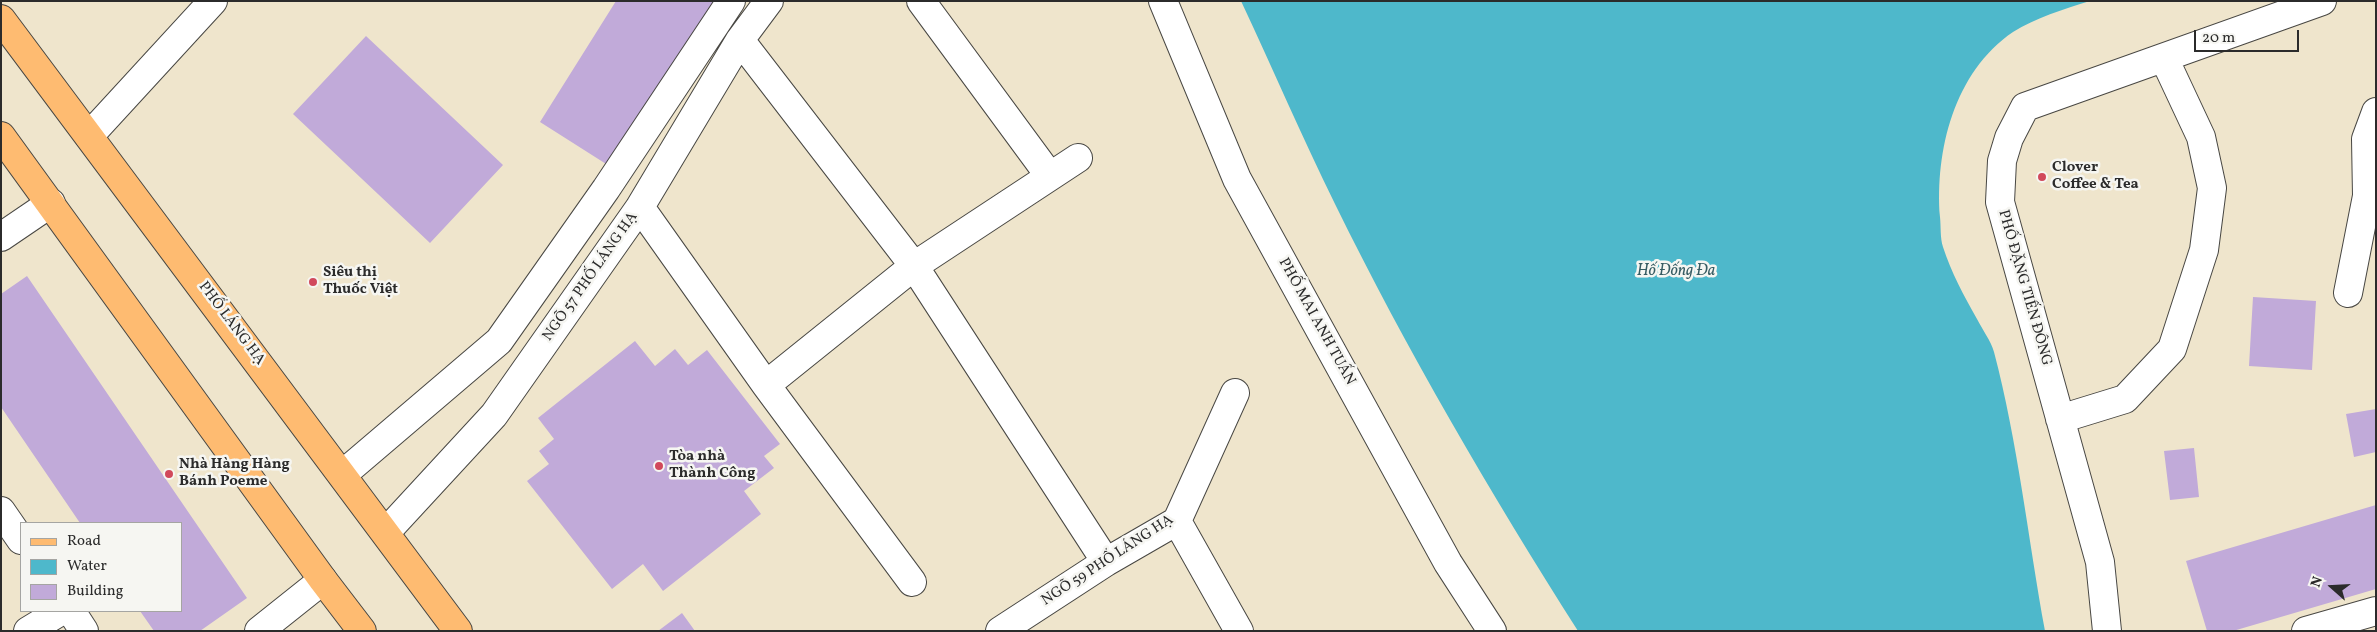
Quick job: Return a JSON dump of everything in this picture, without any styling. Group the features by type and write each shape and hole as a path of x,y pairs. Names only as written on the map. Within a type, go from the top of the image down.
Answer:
{"main road":[{"name":"PHỐ LÁNG HẠ","path":"1,19 343,474 458,631"},
{"path":"1,136 52,203 322,580 362,631"}],"street":[{"path":"89,136 213,1"},
{"path":"343,474 499,341 606,189 731,1"},
{"name":"NGÕ 57 PHỐ LÁNG HẠ","path":"386,532 494,415 640,207 740,40 769,1"},
{"path":"921,1 1049,175"},
{"name":"PHỐ MAI ANH TUẤN","path":"1163,1 1237,179 1448,563 1492,631"},
{"name":"PHỐ ĐẶNG TIẾN ĐÔNG","path":"2107,631 2100,562 2000,202 2002,161 2009,138 2025,107 2322,1"},
{"path":"740,40 914,266 1106,562"},
{"path":"2060,419 2125,399 2172,349 2204,250 2212,188 2201,137 2164,58"},
{"path":"2348,293 2367,196 2366,139 2376,112"},
{"path":"766,385 914,266 1049,175 1078,158"},
{"path":"1,237 52,203"},
{"path":"640,207 766,385 912,582"},
{"name":"NGÕ 59 PHỐ LÁNG HẠ","path":"1002,630 1106,562 1177,521 1235,393"},
{"path":"1,511 20,539"},
{"path":"1177,521 1239,631"},
{"path":"258,631 322,580"},
{"path":"2306,631 2376,611"},
{"path":"28,631 59,612"},
{"path":"71,612 84,631"}],"water":[{"name":"Hố Đống Đa","path":"1241,1 2090,1 2040,18 2013,32 1993,49 1976,68 1952,115 1945,140 1939,192 1942,243 1958,284 1989,339 1994,352 2010,421 2045,631 1578,631 1513,527 1450,420 1391,313 1323,179"}],"building":[{"path":"616,1 721,1 614,169 540,122"},
{"path":"366,36 503,165 430,243 293,114"},
{"path":"27,276 247,598 200,631 154,631 141,612 182,612 182,522 79,522 1,407 1,294"},
{"path":"2253,297 2316,301 2312,370 2249,366"},
{"name":"Tòa nhà Thành Công","path":"635,341 655,366 675,349 688,365 707,350 780,444 764,456 774,468 744,491 761,514 663,591 643,564 612,589 527,481 549,464 539,451 554,439 538,418"},
{"path":"2376,409 2376,452 2354,457 2346,414"},
{"path":"2194,448 2199,497 2170,500 2164,451"},
{"path":"2376,505 2376,589 2233,631 2207,631 2186,561"},
{"path":"682,613 695,631 658,631"}],"place":[{"name":"Clover Coffee & Tea","path":"2042,177"},
{"name":"Siêu thị Thuốc Việt","path":"313,282"},
{"name":"Tòa nhà Thành Công","path":"659,466"},
{"name":"Nhà Hàng Hàng Bánh Poeme","path":"169,474"}]}
